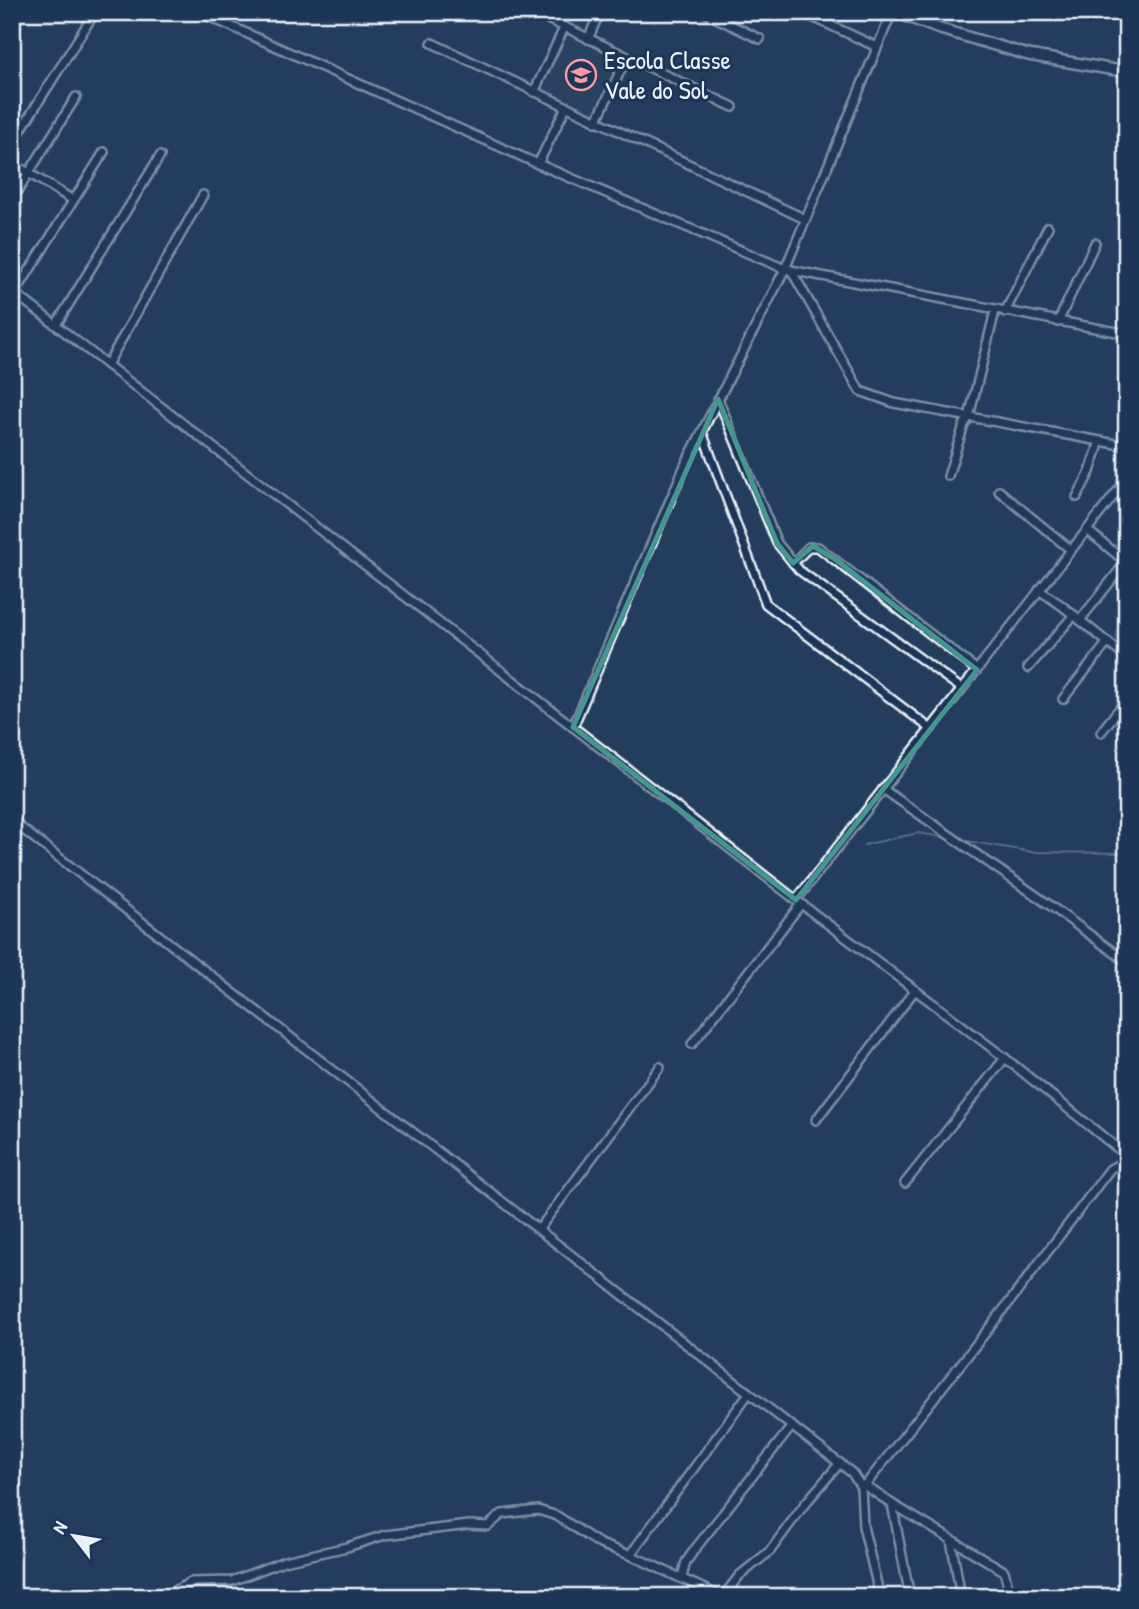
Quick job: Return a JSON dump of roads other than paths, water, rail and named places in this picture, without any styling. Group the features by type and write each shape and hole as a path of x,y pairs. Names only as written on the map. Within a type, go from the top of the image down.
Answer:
{"main road":[{"path":"893,12 958,35 1028,55 1127,72"}],"street":[{"path":"12,144 95,12"},
{"path":"199,12 538,164 788,269 995,311 1127,334"},
{"path":"533,12 733,107"},
{"path":"588,38 600,12"},
{"path":"704,12 760,39"},
{"path":"802,12 877,47"},
{"path":"573,727 686,463 788,269 805,219 893,12"},
{"path":"534,92 564,28"},
{"path":"432,43 805,219"},
{"path":"596,122 627,57"},
{"path":"12,200 76,97"},
{"path":"538,164 566,107"},
{"path":"104,152 16,289 107,365 799,902 1005,1058 1126,1161 1110,1169 1008,1304 862,1486 863,1526 880,1597"},
{"path":"56,325 160,156"},
{"path":"12,163 74,200"},
{"path":"107,365 203,195"},
{"path":"1005,312 1048,227"},
{"path":"1058,322 1095,243"},
{"path":"788,269 860,391 894,403 1127,446"},
{"path":"948,476 969,417 995,311"},
{"path":"718,399 777,543 793,563 962,689"},
{"path":"702,432 766,604 931,729"},
{"path":"1077,497 1090,472 1100,441"},
{"path":"692,1044 883,789 1087,530 1124,490 1127,479"},
{"path":"999,491 1071,550"},
{"path":"1028,668 1126,562 1087,530"},
{"path":"793,563 809,547 818,547 977,670"},
{"path":"1039,590 1127,658"},
{"path":"1063,699 1108,642"},
{"path":"1101,732 1127,699"},
{"path":"883,789 1127,962"},
{"path":"12,821 792,1426 852,1473 862,1486 1004,1571 1011,1597"},
{"path":"816,1120 915,990"},
{"path":"905,1183 1005,1058"},
{"path":"539,1229 660,1066"},
{"path":"630,1555 749,1393"},
{"path":"682,1577 686,1562 695,1549 792,1426"},
{"path":"163,1597 191,1582 232,1581 284,1560 346,1547 385,1535 488,1525 502,1514 546,1511 600,1544 682,1577 723,1597 739,1576 770,1551 839,1463"},
{"path":"892,1504 910,1597"},
{"path":"951,1540 961,1597"}],"waterway":[{"path":"864,845 918,833 948,838"},
{"path":"961,840 1032,852 1127,853"}],"place":[{"name":"Escola Classe Vale do Sol","path":"581,75"}]}
